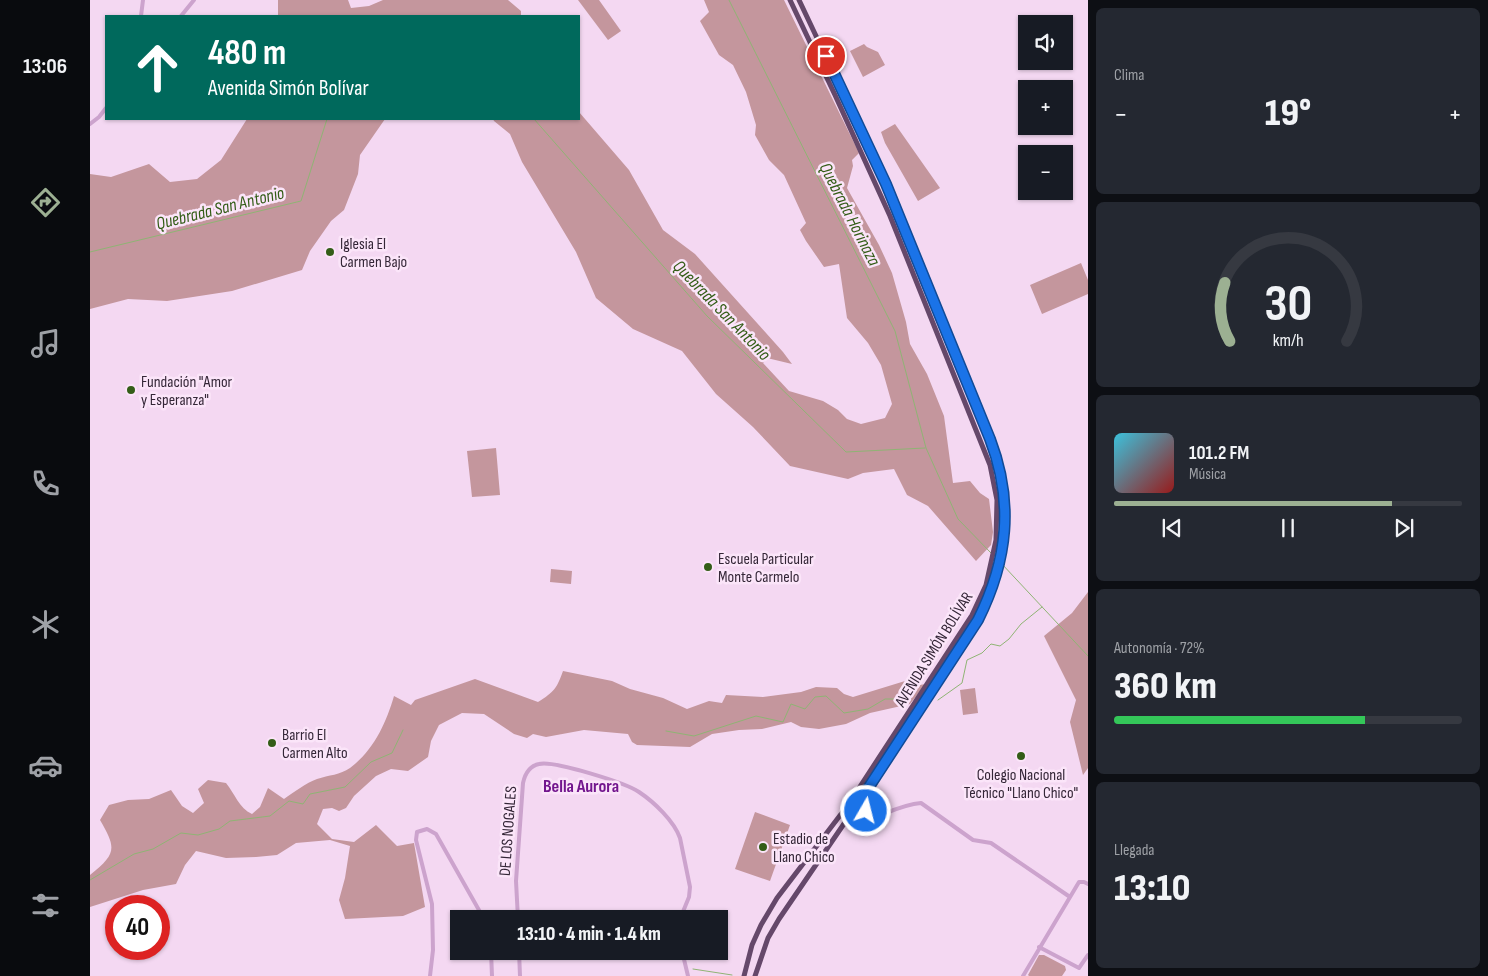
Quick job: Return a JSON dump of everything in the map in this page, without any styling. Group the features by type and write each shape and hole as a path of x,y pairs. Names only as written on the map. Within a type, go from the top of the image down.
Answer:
{"highway":[{"name":"AVENIDA SIMÓN BOLÍVAR","path":"744,976 752,945 766,915 848,804 972,615 982,594 992,562 997,525 997,500 986,453 890,216 836,95 790,0"},
{"name":"AVENIDA SIMÓN BOLÍVAR","path":"755,976 768,938 779,918 867,790 978,620 991,594 1000,566 1005,507 1001,476 994,450 886,184 799,0"}],"street":[{"path":"141,15 143,0"},
{"path":"182,15 194,0"},
{"path":"90,124 105,109"},
{"name":"DE LOS NOGALES","path":"518,910 516,882 523,783 529,769 544,763 592,774 627,786 643,795 665,816 680,838 685,856 690,887 684,910"},
{"path":"867,790 866,808 868,819"},
{"path":"843,825 868,819 902,806 921,803 973,840 991,843 1070,897"},
{"path":"430,976 433,950 432,904 416,840 418,832 427,829 436,834 479,910"},
{"path":"1023,976 1081,881 1088,884"},
{"path":"1039,948 1079,968 1088,955"},
{"path":"491,960 492,976"},
{"path":"519,960 520,976"},
{"path":"684,960 688,976"}],"shaded area":[{"path":"278,0 348,0 351,8 369,6 383,0 508,0 521,11 521,15 278,15"},
{"path":"578,0 599,0 621,31 608,40"},
{"path":"704,0 784,0 859,153 852,160 853,166 847,188 879,245 892,273 906,322 910,344 927,374 944,416 953,483 970,481 980,493 989,499 993,532 991,545 976,561 928,506 907,495 894,469 863,473 848,479 790,466 753,427 716,394 682,351 633,329 596,298 576,252 522,162 510,134 494,120 580,120 580,113 629,170 663,230 695,254 783,352 792,364 767,358 763,363 789,391 823,401 838,410 847,419 861,424 885,418 892,404 881,365 868,343 847,318 839,264 824,267 800,230 806,223 784,175 769,160 755,135 756,125 746,92 733,65 719,55 700,21 709,12"},
{"path":"864,44 878,52 885,65 863,77 850,51"},
{"path":"246,120 384,120 360,155 358,174 344,210 331,221 310,251 302,270 232,291 167,301 128,299 90,309 90,174 111,177 149,164 170,182 197,179 221,160"},
{"path":"895,124 940,188 918,201 885,143 881,132"},
{"path":"1081,263 1088,280 1088,294 1042,314 1030,285"},
{"path":"496,448 500,495 472,497 467,451"},
{"path":"551,569 572,571 571,584 550,582"},
{"path":"1088,592 1088,768 1083,775 1070,722 1076,700 1044,636 1072,613"},
{"path":"563,671 612,681 630,689 663,698 687,709 709,701 722,703 726,695 763,697 801,692 816,687 837,688 844,694 853,697 905,681 913,686 926,684 910,704 870,713 846,724 819,729 801,727 791,722 762,729 712,734 690,747 637,745 632,742 628,734 584,730 546,737 533,734 527,738 514,734 484,714 462,713 439,725 431,741 428,757 408,771 391,769 376,776 354,796 346,808 339,811 332,808 323,809 317,824 332,839 354,842 376,825 397,846 414,843 425,907 403,916 345,919 339,900 350,846 330,840 296,843 277,855 256,857 226,858 196,851 185,865 176,884 127,895 105,895 105,902 90,907 90,875 105,862 111,851 109,838 100,820 109,805 128,800 149,799 171,790 182,806 193,813 204,803 198,789 208,780 226,783 240,804 252,814 260,807 268,788 284,799 313,781 338,774 350,768 366,753 378,735 394,696 411,705 415,700 475,679 538,702 548,695 559,682"},
{"path":"975,688 978,713 963,715 960,690"},
{"name":"Estadio de Llano Chico","path":"755,812 790,825 770,881 735,869"},
{"path":"1039,955 1044,955 1065,966 1066,970 1062,976 1029,976"}],"waterway":[{"name":"Quebrada Horinaza","path":"729,0 895,331 926,448 958,519 991,553"},
{"name":"Quebrada San Antonio","path":"90,252 301,201 327,120"},
{"name":"Quebrada San Antonio","path":"535,120 707,316 846,452 925,448"},
{"path":"1001,563 1088,656"},
{"path":"938,700 962,683 967,660 982,653 991,644 1000,646 1009,639 1021,624 1042,607"},
{"path":"666,731 694,736 756,716 783,722 791,704 805,709 815,697 826,696 844,713 868,709 885,699 905,699"},
{"path":"90,880 134,854 153,849 181,833 198,835 219,829 230,821 270,816 289,801 303,804 310,794 345,787 371,762 392,753 403,730"},
{"path":"693,969 732,975"}],"place":[{"name":"Iglesia El Carmen Bajo","path":"330,252"},
{"name":"Fundación \"Amor y Esperanza\"","path":"131,390"},
{"name":"Escuela Particular Monte Carmelo","path":"708,567"},
{"name":"Barrio El Carmen Alto","path":"272,743"},
{"name":"Colegio Nacional Técnico \"Llano Chico\"","path":"1021,756"},
{"name":"Estadio de Llano Chico","path":"763,847"}],"district":[{"name":"Bella Aurora","path":"581,786"}],"route":[{"path":"826,56 886,184 990,439 998,462 1005,507 1001,559 991,594 978,620 867,790 866,811"}]}
